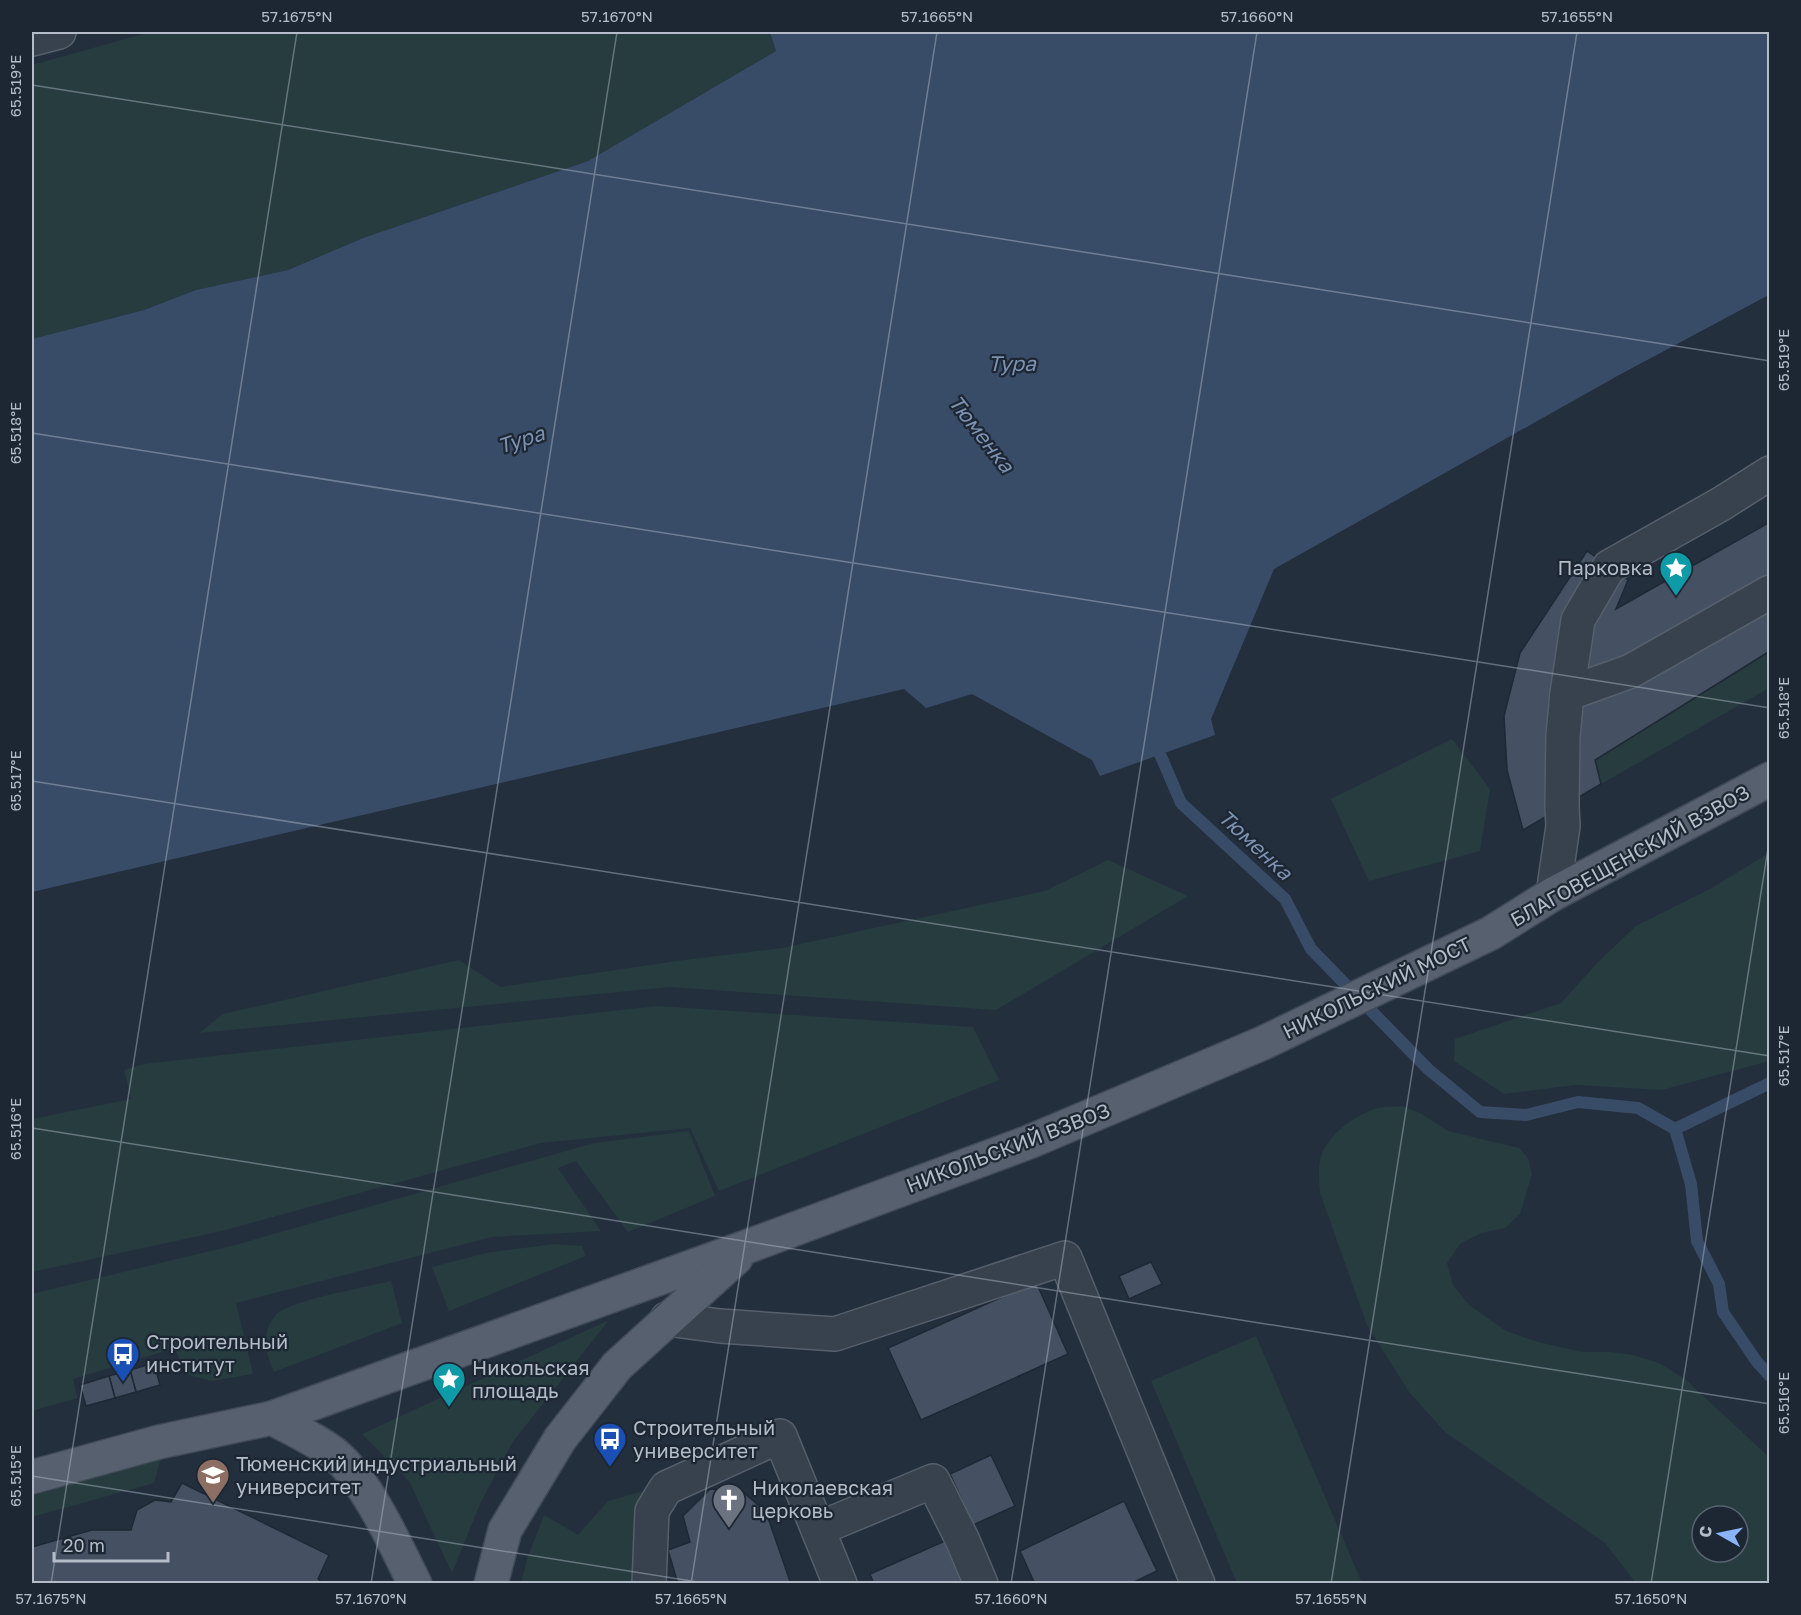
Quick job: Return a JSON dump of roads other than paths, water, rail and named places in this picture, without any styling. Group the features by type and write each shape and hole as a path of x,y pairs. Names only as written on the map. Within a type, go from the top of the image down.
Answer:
{"main road":[{"name":"БЛАГОВЕЩЕНСКИЙ ВЗВОЗ","path":"1491,933 1553,894 1770,779"},
{"name":"НИКОЛЬСКИЙ МОСТ","path":"1263,1042 1491,933"},
{"name":"НИКОЛЬСКИЙ ВЗВОЗ","path":"32,1477 159,1442 272,1418 1029,1142 1263,1042"},
{"path":"491,1584 505,1530 561,1439 617,1366 749,1246"},
{"path":"272,1418 339,1457 363,1488 415,1584"}],"street":[{"path":"32,39 59,32"},
{"path":"1553,894 1563,826 1563,736 1578,620 1609,567 1721,504 1770,473"},
{"path":"1567,694 1631,671 1770,592"},
{"path":"667,1319 720,1326 835,1334 1065,1258 1198,1584"},
{"path":"649,1584 652,1511 666,1488 780,1436 840,1584"},
{"path":"818,1529 933,1481 981,1584"}],"water":[{"name":"Тура","path":"770,32 1769,32 1769,295 1612,379 1274,569 1211,719 1215,735 1100,776 1092,760 972,694 926,708 904,689 32,892 32,339 144,310 196,290 288,270 363,238 588,161 776,51"}],"waterway":[{"name":"Тюменка","path":"1154,740 1181,803 1285,899 1311,949 1428,1069 1480,1112 1526,1115 1578,1102 1638,1108 1675,1129 1770,1083"},
{"path":"1675,1129 1691,1184 1697,1241 1719,1284 1723,1312 1757,1362 1770,1376"}],"place":[{"name":"Парковка","path":"1676,597"},
{"name":"Строительный институт","path":"123,1383"},
{"name":"Никольская площадь","path":"449,1408"},
{"name":"Строительный университет","path":"610,1468"},
{"name":"Тюменский индустриальный университет","path":"213,1504"},
{"name":"Николаевская церковь","path":"729,1529"}]}
